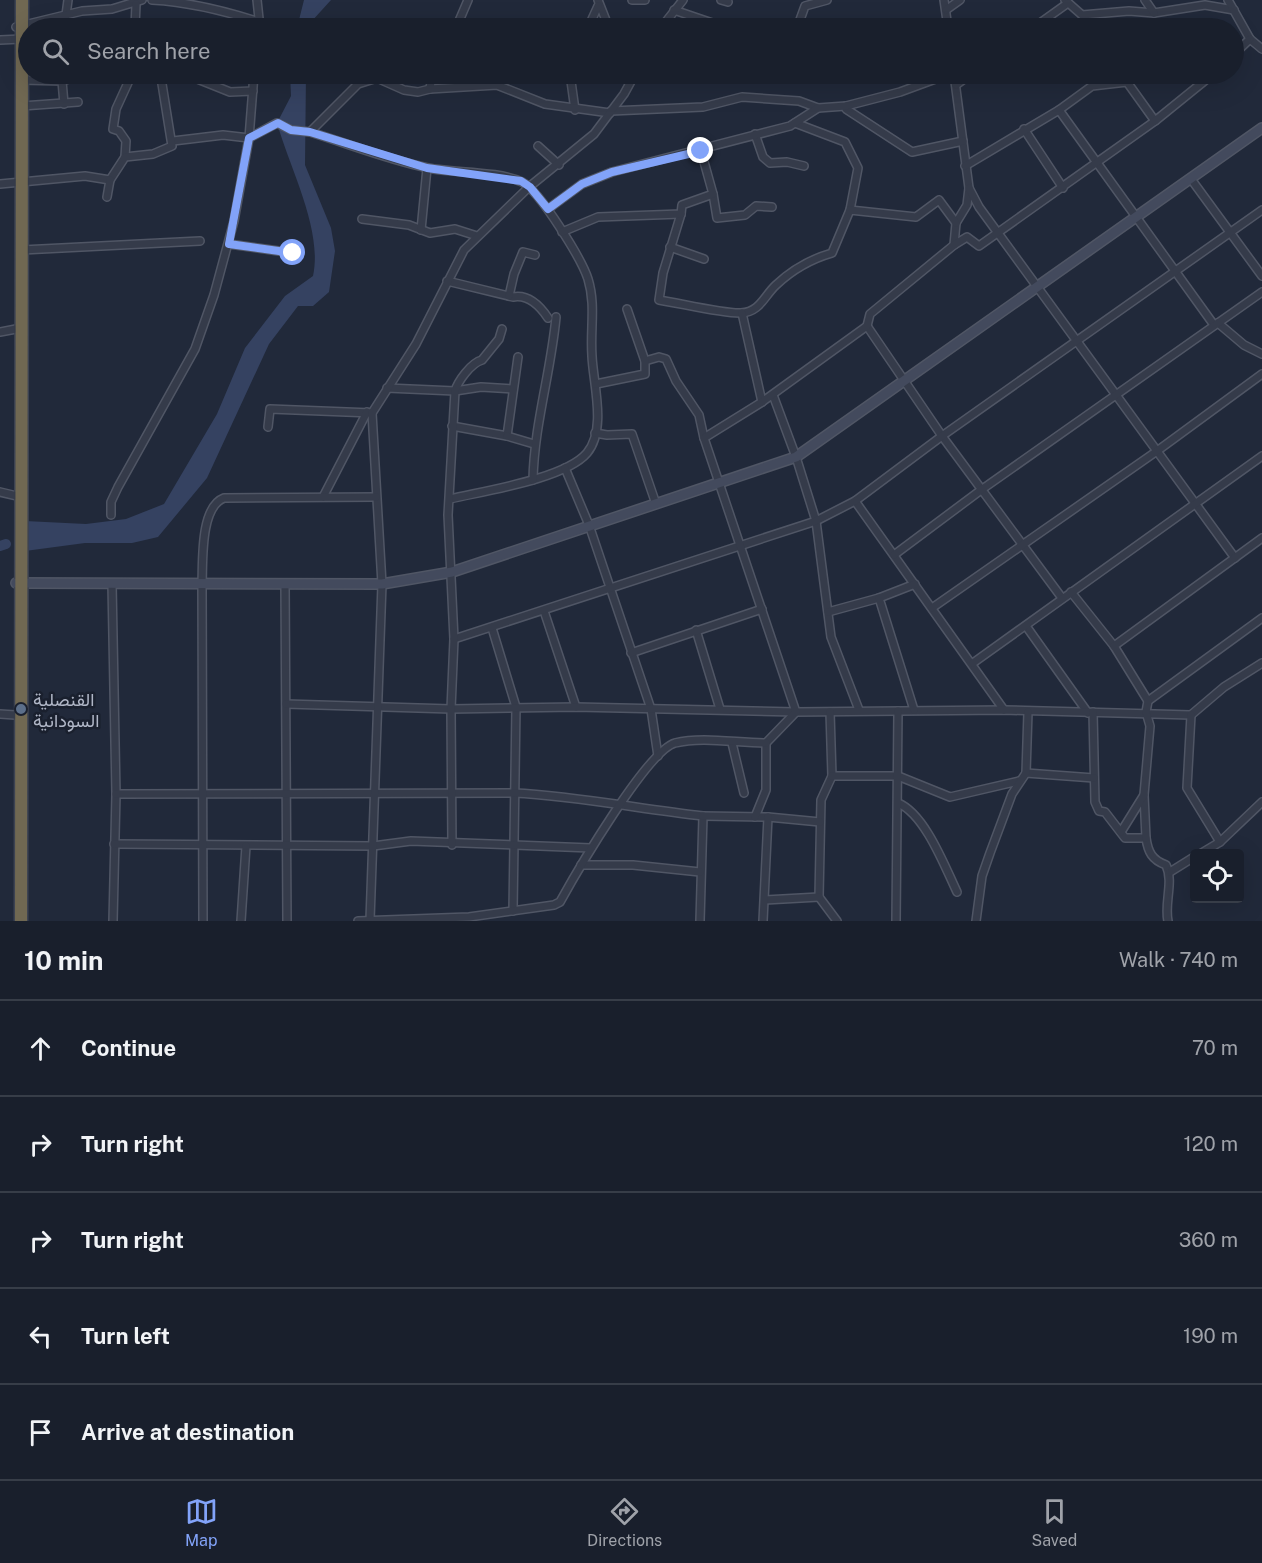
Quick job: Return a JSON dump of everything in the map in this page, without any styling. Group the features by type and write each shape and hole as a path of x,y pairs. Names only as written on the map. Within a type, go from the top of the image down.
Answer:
{"highway":[{"path":"16,0 18,22"},
{"path":"20,18 22,0"},
{"path":"15,921 22,250 19,184 19,84"},
{"path":"19,450 16,329 22,84"},
{"path":"19,583 15,715 21,921"}],"street":[{"path":"66,15 68,0"},
{"path":"152,0 185,3 242,18"},
{"path":"257,0 260,18"},
{"path":"460,18 468,0"},
{"path":"632,0 645,0"},
{"path":"668,18 683,0"},
{"path":"801,18 805,6 827,0"},
{"path":"944,0 947,18"},
{"path":"946,10 960,0"},
{"path":"1145,0 1155,13"},
{"path":"1228,0 1238,18"},
{"path":"58,18 139,2 137,18"},
{"path":"1046,18 1066,2 1082,15 1128,11 1155,13 1205,5 1234,10"},
{"path":"592,18 598,3"},
{"path":"598,3 605,18"},
{"path":"674,10 695,18"},
{"path":"1244,28 1250,39 1262,49"},
{"path":"0,40 18,33"},
{"path":"1244,44 1250,39"},
{"path":"62,84 64,104"},
{"path":"107,197 110,180 125,157 126,141 119,131 113,129 116,109 127,84"},
{"path":"125,157 153,154 172,146 162,84"},
{"path":"210,84 230,92 253,91"},
{"path":"111,514 111,502 118,487 195,349 229,244 249,138 253,84"},
{"path":"310,132 358,84"},
{"path":"390,84 404,90 418,92 430,89 497,85 546,104 575,110 610,112 703,107 742,97 799,101 818,108 846,106 922,84"},
{"path":"430,89 431,84"},
{"path":"571,84 575,110"},
{"path":"323,497 369,413 416,344 464,250 530,187 594,134 628,84"},
{"path":"965,166 1059,110 1092,86 1110,84"},
{"path":"1128,84 1155,121"},
{"path":"704,438 773,395 867,326 870,314 954,245 967,237 979,246 1155,121 1201,84"},
{"path":"954,245 956,223 967,205 969,188 956,85"},
{"path":"22,106 78,102"},
{"path":"846,106 846,109 912,152 963,141"},
{"path":"548,209 582,184 612,172 701,151 795,123 818,108"},
{"path":"1059,110 1216,324 1244,345 1262,354"},
{"path":"173,141 223,135 249,138 278,123 291,130 310,132 427,168 521,181 530,187 548,209 588,279 594,317 592,357 598,401 595,433 587,453 566,468 533,480 450,499"},
{"path":"712,194 682,205 659,300 742,313 761,305 774,286 790,273 814,259 832,253 850,210 858,168 845,142 795,123"},
{"path":"19,583 382,584 452,572 796,457 1262,128"},
{"path":"1024,129 1063,188"},
{"path":"755,134 763,157 770,164 787,162 804,166"},
{"path":"538,146 559,165"},
{"path":"701,151 717,218 745,215 756,206 772,207"},
{"path":"421,230 427,168"},
{"path":"0,184 85,177 110,180"},
{"path":"1191,178 1262,276"},
{"path":"969,188 979,207 1077,344 1234,558"},
{"path":"850,210 916,217 939,200 956,223"},
{"path":"454,639 544,612 816,521 855,501 942,436 1077,344 1262,210"},
{"path":"562,232 598,217 681,214"},
{"path":"362,219 397,223 430,233 454,229 477,236"},
{"path":"22,250 200,242"},
{"path":"229,244 293,253"},
{"path":"670,247 704,258"},
{"path":"509,296 514,274 523,252 535,255"},
{"path":"447,281 509,296 518,296 538,304 552,318 549,372 534,444 533,480"},
{"path":"894,555 981,490 1262,292"},
{"path":"596,384 645,374 645,362 627,309"},
{"path":"742,313 762,402"},
{"path":"867,326 942,436 1062,598"},
{"path":"0,332 16,329"},
{"path":"452,845 451,709 454,639 448,515 454,391 459,380 477,361 482,360 499,339 502,329"},
{"path":"507,436 518,357"},
{"path":"645,362 659,357 666,359 676,381 699,415 704,438 796,712"},
{"path":"932,608 1157,452 1262,374"},
{"path":"387,388 454,391 481,387 513,389"},
{"path":"773,395 816,521 831,637 860,710"},
{"path":"268,427 270,409 369,413"},
{"path":"369,413 382,584 370,920"},
{"path":"452,426 507,436 534,444"},
{"path":"595,433 632,434 656,504"},
{"path":"973,663 1262,456"},
{"path":"566,468 589,525 651,709 658,756"},
{"path":"0,492 18,497"},
{"path":"203,921 202,583 207,522 219,500 376,497"},
{"path":"855,501 973,663 1004,710"},
{"path":"1114,646 1262,538"},
{"path":"112,584 116,794 113,921"},
{"path":"285,584 287,921"},
{"path":"828,612 879,598 915,584"},
{"path":"1071,592 1114,646 1148,701 1146,712 1150,726 1144,795 1146,838 1148,852 1158,862 1166,865 1170,872 1166,911 1168,921"},
{"path":"879,598 914,710"},
{"path":"631,653 762,609"},
{"path":"544,612 576,707"},
{"path":"1148,701 1262,618"},
{"path":"1026,626 1090,712 1095,802 1099,811 1105,812 1125,837 1146,838"},
{"path":"492,628 516,707 513,911"},
{"path":"696,630 720,708"},
{"path":"286,704 451,709 720,708 796,712 1004,710 1191,715 1224,687 1262,663"},
{"path":"896,921 898,711"},
{"path":"358,921 469,917 548,908 560,902 618,806 658,756 672,744 691,741 766,743 796,712"},
{"path":"830,712 832,776 821,800 819,897 837,921"},
{"path":"976,921 982,876 1019,781 1026,773 1028,712"},
{"path":"0,714 15,715"},
{"path":"1191,715 1187,788 1220,842"},
{"path":"732,743 744,793"},
{"path":"754,817 765,790 768,772 766,743"},
{"path":"1026,773 1094,778"},
{"path":"832,776 898,776 950,797 1019,781"},
{"path":"116,794 514,793 554,795 618,806 703,816 819,822"},
{"path":"1121,832 1144,795"},
{"path":"1208,849 1220,842 1262,802"},
{"path":"898,803 906,806 932,840 957,892"},
{"path":"700,921 703,816"},
{"path":"763,921 768,818"},
{"path":"114,844 373,846 411,842 591,848"},
{"path":"241,921 246,846"},
{"path":"1170,872 1190,860"},
{"path":"581,865 633,865 700,872"},
{"path":"765,900 819,897"}],"water":[{"path":"304,0 331,0 315,18 300,18"},
{"path":"290,84 306,84 305,165 331,228 335,251 329,292 313,306 298,306 269,344 207,478 158,537 132,543 85,543 25,551 25,521 86,524 126,519 164,504 217,414 245,348 285,296 313,276 315,258 309,220 277,123 291,96"}],"waterway":[{"path":"0,546 6,544"}],"place":[{"name":"القنصلية السودانية","path":"21,709"}],"route":[{"path":"293,253 229,244 249,138 278,123 291,130 310,132 427,168 521,181 530,187 548,209 582,184 612,172 701,151"}]}
